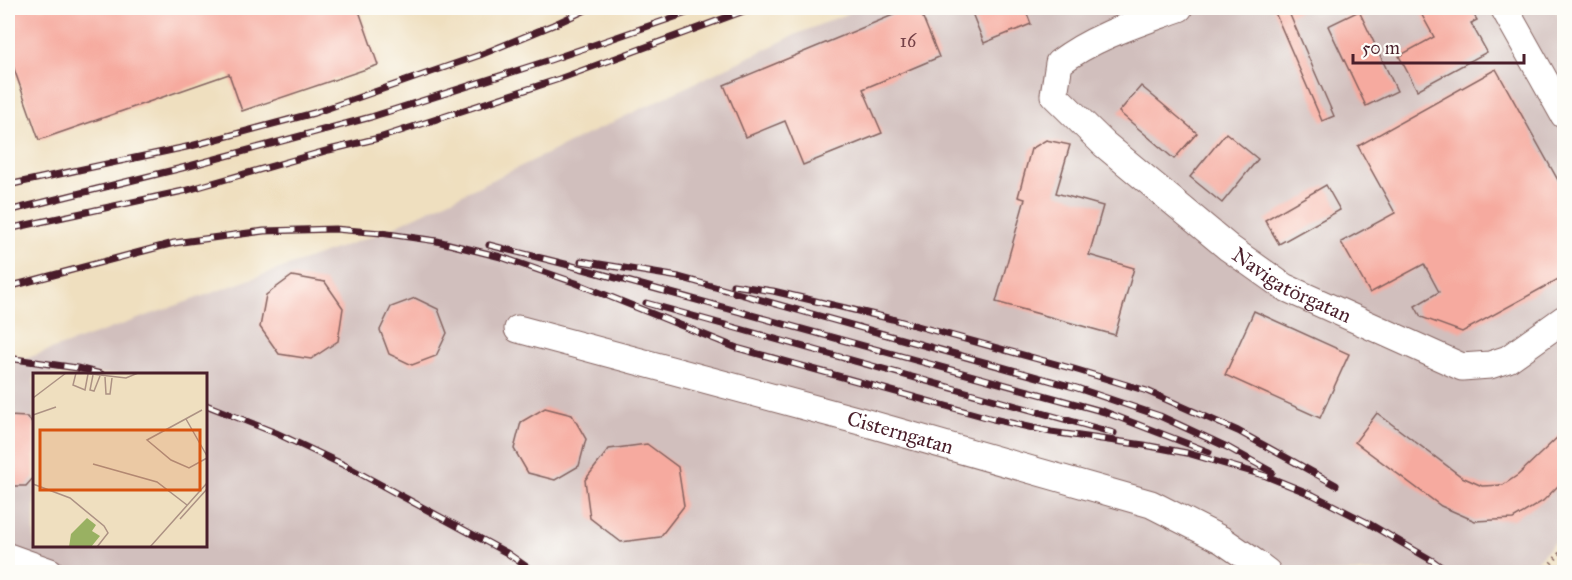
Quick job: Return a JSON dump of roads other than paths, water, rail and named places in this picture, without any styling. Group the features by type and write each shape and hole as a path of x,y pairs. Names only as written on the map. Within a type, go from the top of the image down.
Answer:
{"street":[{"name":"Navigatörgatan","path":"1179,8 1108,34 1076,50 1059,63 1054,95 1104,144 1220,241 1284,287 1462,367 1490,366 1508,359 1564,319"},
{"path":"1504,8 1564,115"},
{"name":"Cisterngatan","path":"518,328 1152,504 1222,540 1268,573"},
{"path":"8,557 50,573"}],"railway":[{"path":"8,185 191,146 314,113 480,55 590,8"},
{"path":"8,211 182,168 371,117 550,60 701,8"},
{"path":"8,229 188,190 379,138 559,79 752,8"},
{"path":"8,287 174,243 264,231 335,229 437,241 501,257 576,283 737,348 993,419 1051,432 1187,453 1266,476 1313,495 1366,522 1448,572"},
{"path":"489,245 1105,412 1209,452"},
{"path":"581,261 679,277 1077,388 1160,416 1227,447 1272,472"},
{"path":"733,285 773,291 892,319 1147,391 1238,431 1336,485"},
{"path":"646,303 1114,433"},
{"path":"8,358 97,373"},
{"path":"207,405 276,433 346,466 507,553 534,572"}]}
